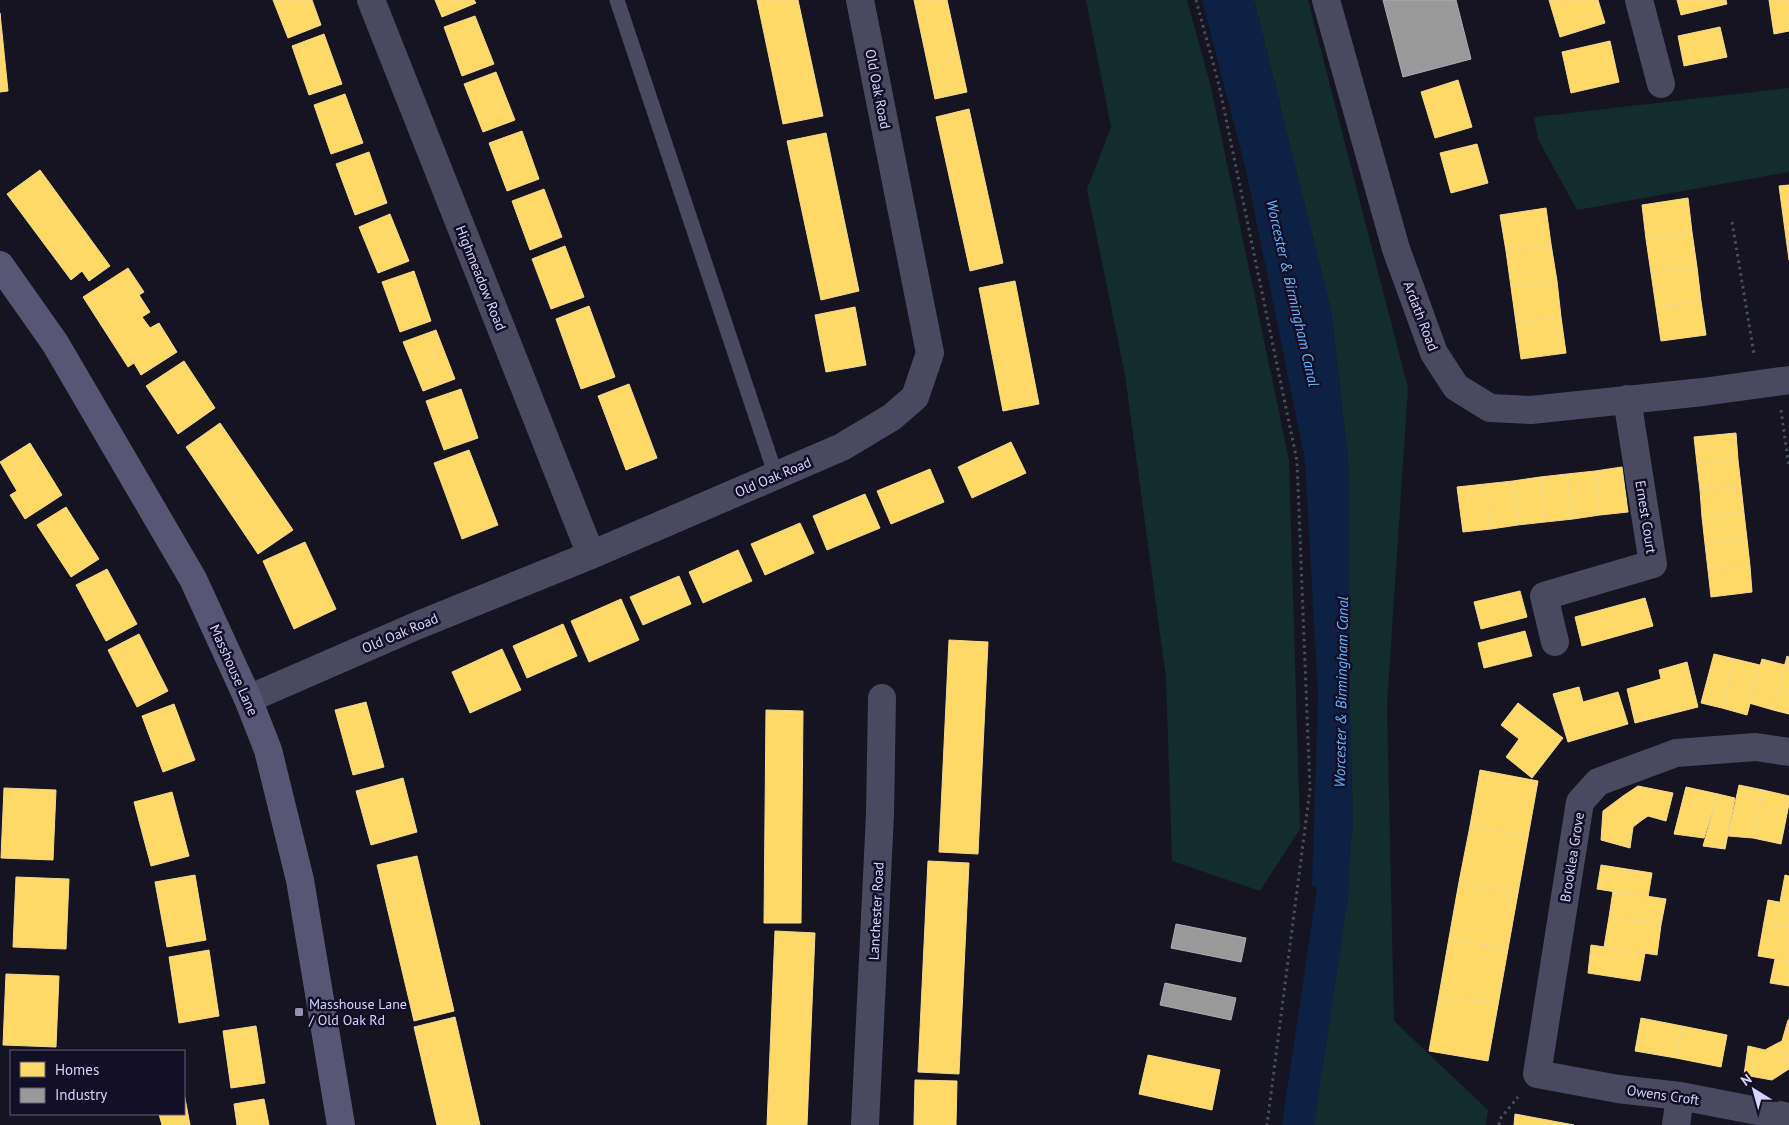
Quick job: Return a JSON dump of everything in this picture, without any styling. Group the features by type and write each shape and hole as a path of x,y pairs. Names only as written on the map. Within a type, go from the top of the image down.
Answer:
{"street":[{"name":"Highmeadow Road","path":"371,0 591,555"},
{"name":"Old Oak Road","path":"248,699 416,626 591,555 842,447 892,417 915,398 930,353 860,0"},
{"name":"Ardath Road","path":"1326,0 1396,249 1434,353 1456,387 1490,408 1531,410 1703,392 1775,382"},
{"path":"1639,0 1661,84"},
{"name":"Masshouse Lane","path":"0,265 55,343 193,579 248,699 268,750 300,880 341,1125"},
{"name":"Ernest Court","path":"1555,642 1544,596 1653,564 1627,399"},
{"name":"Lanchester Road","path":"865,1125 880,823 882,698"},
{"name":"Brooklea Grove","path":"1537,1074 1580,802 1598,782 1676,753 1756,747 1789,752"},
{"name":"Owens Croft","path":"1537,1074 1618,1089 1680,1096 1789,1117"},
{"path":"1676,1125 1680,1096"}],"lane":[{"path":"617,0 776,476"}],"path":[{"path":"1196,0 1219,85 1297,461 1310,789 1267,1125"},
{"path":"1732,222 1775,382 1789,468"},
{"path":"1499,1125 1500,1119 1537,1074"}],"green space":[{"path":"1086,0 1187,0 1211,87 1289,460 1300,829 1260,891 1172,861 1166,678 1125,375 1087,189 1111,127"},
{"path":"1254,0 1308,0 1408,388 1387,705 1394,1021 1488,1110 1486,1125 1312,1125 1353,827 1348,460 1331,310"},
{"path":"1789,88 1789,172 1577,210 1538,139 1534,117"}],"water":[{"path":"1202,0 1254,0 1331,310 1348,460 1353,827 1345,885 1312,887 1318,696 1305,460 1246,170"}],"building: Homes":[{"path":"273,0 312,0 321,25 288,38"},
{"path":"435,0 474,0 476,3 442,17"},
{"path":"757,0 798,0 823,116 783,124"},
{"path":"914,0 947,0 967,92 935,99"},
{"path":"1549,0 1598,0 1605,23 1560,37"},
{"path":"1677,0 1726,0 1727,4 1681,15"},
{"path":"1769,0 1789,0 1789,31 1774,34"},
{"path":"0,13 8,91 0,92"},
{"path":"475,16 494,64 462,76 444,27"},
{"path":"1720,27 1727,57 1684,66 1678,36"},
{"path":"324,34 342,84 309,95 292,46"},
{"path":"1610,41 1619,82 1571,93 1562,52"},
{"path":"496,72 515,120 483,132 464,84"},
{"path":"1458,80 1472,127 1435,138 1421,92"},
{"path":"345,94 363,143 331,154 314,105"},
{"path":"969,109 1003,263 970,271 936,117"},
{"path":"522,131 539,179 507,191 489,143"},
{"path":"826,133 859,291 821,300 787,141"},
{"path":"1477,144 1488,183 1451,193 1440,153"},
{"path":"369,152 387,203 355,215 336,164"},
{"path":"40,170 110,266 89,281 82,271 71,280 7,194"},
{"path":"1789,185 1789,260 1779,186"},
{"path":"544,189 562,237 530,250 512,201"},
{"path":"1688,198 1692,232 1646,239 1642,205"},
{"path":"1546,208 1551,244 1506,251 1500,215"},
{"path":"390,214 409,261 378,273 359,227"},
{"path":"1692,232 1697,267 1651,273 1646,239"},
{"path":"1551,244 1557,281 1511,287 1506,251"},
{"path":"565,246 584,297 551,309 532,259"},
{"path":"1697,267 1701,301 1656,307 1651,273"},
{"path":"128,268 144,292 139,295 150,312 142,317 150,328 159,323 177,352 141,375 134,363 128,367 83,297"},
{"path":"414,271 431,321 400,332 382,282"},
{"path":"1015,281 1039,404 1003,411 979,288"},
{"path":"1557,281 1561,317 1516,323 1511,287"},
{"path":"1701,301 1706,335 1661,341 1656,307"},
{"path":"589,306 615,377 581,389 556,319"},
{"path":"855,307 866,365 826,372 815,315"},
{"path":"1561,317 1566,353 1521,359 1516,323"},
{"path":"436,330 455,379 423,391 403,342"},
{"path":"184,361 215,408 178,434 146,386"},
{"path":"629,384 657,458 626,470 598,396"},
{"path":"461,389 478,438 444,450 426,401"},
{"path":"220,423 293,530 258,554 186,447"},
{"path":"1736,433 1738,460 1697,464 1694,437"},
{"path":"1011,442 1026,473 972,498 958,467"},
{"path":"30,443 62,495 25,519 10,495 17,491 0,462"},
{"path":"469,450 498,525 462,539 434,463"},
{"path":"1738,460 1741,486 1700,490 1697,464"},
{"path":"1622,467 1628,512 1600,515 1595,471"},
{"path":"930,469 944,502 891,524 877,491"},
{"path":"1595,471 1600,515 1573,519 1567,474"},
{"path":"1567,474 1573,519 1545,522 1540,477"},
{"path":"1540,477 1545,522 1518,525 1513,481"},
{"path":"1513,481 1518,525 1491,529 1485,484"},
{"path":"1485,484 1491,529 1463,532 1457,487"},
{"path":"1741,486 1744,513 1702,517 1700,490"},
{"path":"865,494 880,528 827,550 813,516"},
{"path":"66,507 99,559 71,577 37,525"},
{"path":"1744,513 1747,539 1705,544 1702,517"},
{"path":"800,523 814,553 765,575 751,544"},
{"path":"1747,539 1750,566 1708,570 1705,544"},
{"path":"305,542 336,609 294,629 263,561"},
{"path":"738,550 752,581 703,603 689,572"},
{"path":"1750,566 1752,592 1711,597 1708,570"},
{"path":"107,569 137,624 106,641 76,585"},
{"path":"679,576 691,604 643,625 630,597"},
{"path":"1520,591 1527,617 1481,629 1474,602"},
{"path":"1645,598 1653,626 1582,646 1575,617"},
{"path":"621,599 639,640 589,662 571,621"},
{"path":"563,624 577,656 527,678 513,646"},
{"path":"1525,631 1532,656 1484,668 1478,643"},
{"path":"139,634 168,691 137,707 108,650"},
{"path":"949,640 988,642 978,854 939,852"},
{"path":"502,649 521,690 470,713 452,672"},
{"path":"1714,654 1735,659 1722,708 1701,703"},
{"path":"1787,656 1789,657 1789,714 1773,710"},
{"path":"1735,659 1760,665 1747,715 1722,708"},
{"path":"1762,659 1785,665 1773,710 1749,703"},
{"path":"1687,662 1698,707 1635,723 1627,689 1661,679 1659,670"},
{"path":"1579,687 1583,702 1618,692 1628,724 1568,742 1553,694"},
{"path":"366,702 384,767 353,775 335,710"},
{"path":"1518,703 1563,738 1532,778 1506,757 1519,739 1501,725"},
{"path":"174,704 195,760 163,772 142,716"},
{"path":"766,710 803,711 801,923 764,923"},
{"path":"1480,770 1538,781 1528,837 1470,826"},
{"path":"403,778 417,832 371,845 356,791"},
{"path":"1739,785 1763,790 1753,838 1728,836"},
{"path":"1638,786 1673,793 1666,821 1648,816 1642,820 1623,796"},
{"path":"1686,787 1718,794 1704,838 1674,834"},
{"path":"4,788 56,790 53,860 1,858"},
{"path":"1763,790 1789,796 1781,844 1753,838"},
{"path":"172,792 189,856 151,866 134,802"},
{"path":"1718,794 1735,798 1725,849 1703,846"},
{"path":"1623,796 1642,820 1633,827 1630,848 1601,840 1603,811"},
{"path":"1470,826 1528,837 1518,893 1459,882"},
{"path":"417,856 454,1011 414,1021 377,865"},
{"path":"928,861 969,863 959,1074 918,1072"},
{"path":"1601,865 1652,873 1648,897 1597,889"},
{"path":"195,875 206,940 167,947 155,882"},
{"path":"1785,875 1789,876 1789,904 1780,902"},
{"path":"16,877 69,879 66,949 13,947"},
{"path":"1459,882 1518,893 1508,949 1449,938"},
{"path":"1613,891 1666,899 1661,925 1609,917"},
{"path":"1768,900 1789,904 1789,926 1764,922"},
{"path":"1609,917 1661,925 1657,955 1604,947"},
{"path":"1764,922 1789,926 1789,961 1758,956"},
{"path":"775,931 815,933 807,1125 767,1125"},
{"path":"1449,938 1508,949 1498,1005 1439,995"},
{"path":"1591,945 1645,953 1640,981 1588,973"},
{"path":"209,950 219,1016 179,1023 169,957"},
{"path":"1775,959 1789,961 1789,986 1770,983"},
{"path":"6,974 59,976 56,1047 3,1045"},
{"path":"1439,995 1498,1005 1488,1061 1429,1051"},
{"path":"455,1017 480,1125 437,1125 414,1027"},
{"path":"1641,1018 1682,1026 1676,1058 1635,1051"},
{"path":"1788,1020 1789,1065 1776,1044 1782,1041"},
{"path":"256,1026 265,1083 231,1088 223,1031"},
{"path":"1682,1026 1727,1035 1721,1067 1676,1058"},
{"path":"1776,1044 1789,1065 1789,1069 1772,1080 1744,1075 1748,1046 1765,1050"},
{"path":"1148,1055 1220,1070 1212,1110 1139,1094"},
{"path":"915,1080 957,1081 956,1125 914,1125"},
{"path":"185,1098 190,1125 162,1125 159,1115 185,1115"},
{"path":"264,1099 269,1125 237,1125 234,1104"},
{"path":"1515,1114 1574,1125 1514,1125"}],"building: Industry":[{"path":"1383,0 1456,0 1471,59 1403,77"},
{"path":"1176,924 1246,938 1241,962 1171,948"},
{"path":"1165,983 1236,998 1231,1020 1160,1005"}],"waterway":[{"name":"Worcester & Birmingham Canal","path":"1298,1125 1332,897 1335,841"}],"place":[{"name":"Masshouse Lane / Old Oak Rd","path":"299,1012"}]}
